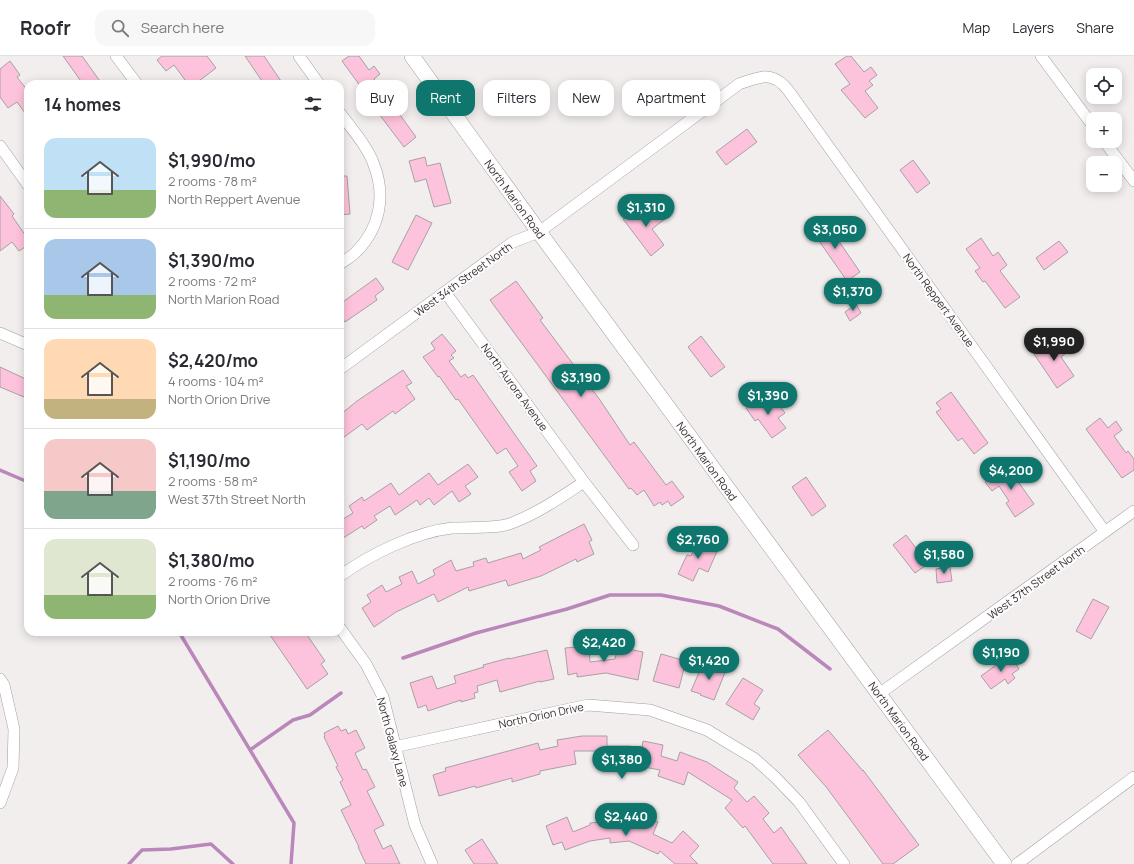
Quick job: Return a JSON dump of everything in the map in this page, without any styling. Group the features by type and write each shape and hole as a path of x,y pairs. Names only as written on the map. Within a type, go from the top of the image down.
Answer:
{"main road":[{"name":"North Marion Road","path":"412,56 539,232 1004,864"}],"street":[{"path":"116,56 134,80"},
{"path":"299,56 316,80"},
{"path":"1041,56 1086,117"},
{"name":"West 34th Street North","path":"344,365 513,242 539,232 739,84 766,76"},
{"name":"North Reppert Avenue","path":"766,76 773,78 784,85 788,90 1105,532"},
{"path":"344,119 374,164 381,187 380,206 374,226 355,253 344,261"},
{"path":"0,146 24,179"},
{"path":"1109,148 1134,181"},
{"name":"North Aurora Avenue","path":"445,292 584,482 633,545"},
{"path":"0,333 24,343"},
{"path":"344,573 357,563 412,538 450,529 511,524 542,509 584,482"},
{"name":"West 37th Street North","path":"880,694 1134,511"},
{"name":"North Galaxy Lane","path":"344,634 366,664 382,697 415,825 432,864"},
{"path":"0,679 4,685 14,729 13,768 0,803"},
{"name":"North Orion Drive","path":"394,747 588,705 650,710 707,730 755,759 799,802 844,864"},
{"path":"1017,864 1134,777"}],"building":[{"path":"63,56 82,56 99,80 80,80"},
{"path":"162,56 207,56 216,68 200,80 185,80 174,65 166,71 157,60"},
{"path":"245,56 264,56 280,80 261,80"},
{"path":"349,56 359,56 369,70 374,66 380,74 374,79 375,80 356,80 342,61"},
{"path":"847,56 851,56 864,72 871,67 877,75 869,81 873,85 865,91 878,108 865,118 841,90 850,84 835,64"},
{"path":"10,61 20,75 17,77 24,86 24,112 17,102 8,108 0,97 0,69"},
{"path":"381,116 401,116 416,137 404,147"},
{"path":"747,129 757,142 726,165 716,152"},
{"path":"425,157 427,166 440,163 451,203 434,207 426,179 415,182 409,161"},
{"path":"913,160 930,183 917,193 900,170"},
{"path":"344,176 347,176 350,214 344,215"},
{"path":"0,196 14,214 12,216 24,233 24,248 19,251 12,242 0,251"},
{"path":"656,206 666,218 652,229 664,245 651,256 623,219 637,209 643,216"},
{"path":"416,215 432,223 408,270 392,262"},
{"path":"823,218 860,272 847,281 810,228"},
{"path":"981,238 993,256 998,252 1007,265 1000,271 1020,297 1005,308 985,281 983,282 975,271 980,268 966,249"},
{"path":"1059,241 1068,252 1044,270 1036,258"},
{"path":"376,278 384,289 375,296 377,300 345,322 344,301"},
{"path":"516,281 543,318 540,320 600,400 630,445 634,442 666,485 672,481 684,497 671,506 668,501 662,505 660,502 654,506 644,490 637,495 631,488 629,489 490,300"},
{"path":"856,304 861,313 850,321 845,312"},
{"path":"442,334 456,351 451,355 454,358 449,361 461,377 465,374 468,378 473,375 537,466 530,471 536,481 522,491 509,472 518,466 506,448 497,454 458,399 456,400 423,357 435,349 431,343"},
{"path":"701,336 725,367 711,377 688,347"},
{"path":"1048,339 1053,346 1059,342 1066,353 1061,357 1074,376 1057,388 1032,351"},
{"path":"0,367 24,378 24,397 0,387"},
{"path":"403,370 412,383 406,386 415,399 395,414 393,411 367,430 362,424 344,437 344,412 357,401"},
{"path":"951,392 988,443 974,454 962,438 958,441 936,412 941,409 936,403"},
{"path":"762,397 770,407 777,402 785,413 778,418 786,428 772,438 758,419 755,421 746,408"},
{"path":"1100,418 1108,428 1116,421 1122,430 1114,436 1126,453 1128,451 1134,459 1134,470 1122,478 1086,429"},
{"path":"468,464 478,477 465,486 471,494 459,502 452,491 434,505 429,498 420,505 417,500 395,515 390,506 374,516 377,520 364,529 362,526 344,537 344,519 353,513 349,506 362,497 364,501 391,483 399,495 429,473 438,485"},
{"path":"1007,466 1034,504 1015,517 1006,503 1009,501 999,486 992,491 985,482"},
{"path":"806,477 826,506 812,516 792,487"},
{"path":"584,524 592,540 589,542 594,554 577,562 576,559 541,576 508,586 506,580 469,591 468,587 438,602 434,594 396,612 374,627 362,608 371,602 367,595 382,585 386,592 402,584 399,577 412,571 418,584 435,575 433,570 451,560 456,571 474,566 473,562 486,558 488,563 521,553 523,559 541,550 539,547"},
{"path":"906,535 928,564 915,573 893,545"},
{"path":"698,540 718,549 708,572 699,568 693,581 678,574 687,555 691,556"},
{"path":"950,567 952,581 937,583 936,569"},
{"path":"1093,599 1109,607 1091,639 1076,631"},
{"path":"271,636 308,636 325,661 321,664 328,674 307,689"},
{"path":"589,644 590,662 615,659 618,647 643,652 638,680 606,673 577,677 577,673 568,675 565,648"},
{"path":"547,650 554,679 540,681 500,692 497,680 477,686 478,692 474,693 475,698 461,702 461,700 428,711 426,705 418,708 410,683 432,676 437,689 456,683 454,676 484,667 483,665"},
{"path":"661,654 686,661 679,688 653,681"},
{"path":"1010,655 1019,669 1012,674 1015,678 1008,684 1005,679 991,689 981,676"},
{"path":"704,661 726,670 714,700 691,691"},
{"path":"743,678 763,690 754,704 760,708 753,720 726,704"},
{"path":"338,726 341,731 346,729 348,734 356,730 365,748 355,753 363,770 366,769 375,787 367,791 384,825 374,830 383,849 391,845 400,864 366,864 341,810 351,805 340,782 343,780 336,767 338,766 324,737 324,733"},
{"path":"828,730 863,770 919,845 893,864 883,864 827,788 798,755"},
{"path":"582,736 607,736 607,746 629,746 642,748 643,741 663,745 661,756 677,761 680,752 707,762 738,782 734,788 747,802 754,796 769,813 763,819 774,833 781,827 807,864 773,864 745,826 743,828 725,808 732,800 688,772 684,785 658,776 660,770 618,762 618,767 596,767 596,751 574,751 576,764 540,771 540,774 512,782 512,778 439,796 433,775 446,771 445,768 538,743 540,750 558,746 557,740"},
{"path":"638,813 658,822 653,834 672,843 683,831 699,846 690,856 698,864 675,864 660,851 658,854 629,841 610,843 610,838 590,841 565,850 562,842 553,845 546,826 567,817 573,832 590,825 590,823 636,818"},
{"path":"482,839 498,864 474,864 465,850"}],"waterway":[{"path":"0,470 24,480"},
{"path":"403,658 476,633 567,609 610,595 661,595 719,606 778,629 830,669"},
{"path":"181,636 294,823 291,864"},
{"path":"250,750 293,720 310,715 341,693"},
{"path":"129,864 142,850 171,849 211,844 233,864"}]}
